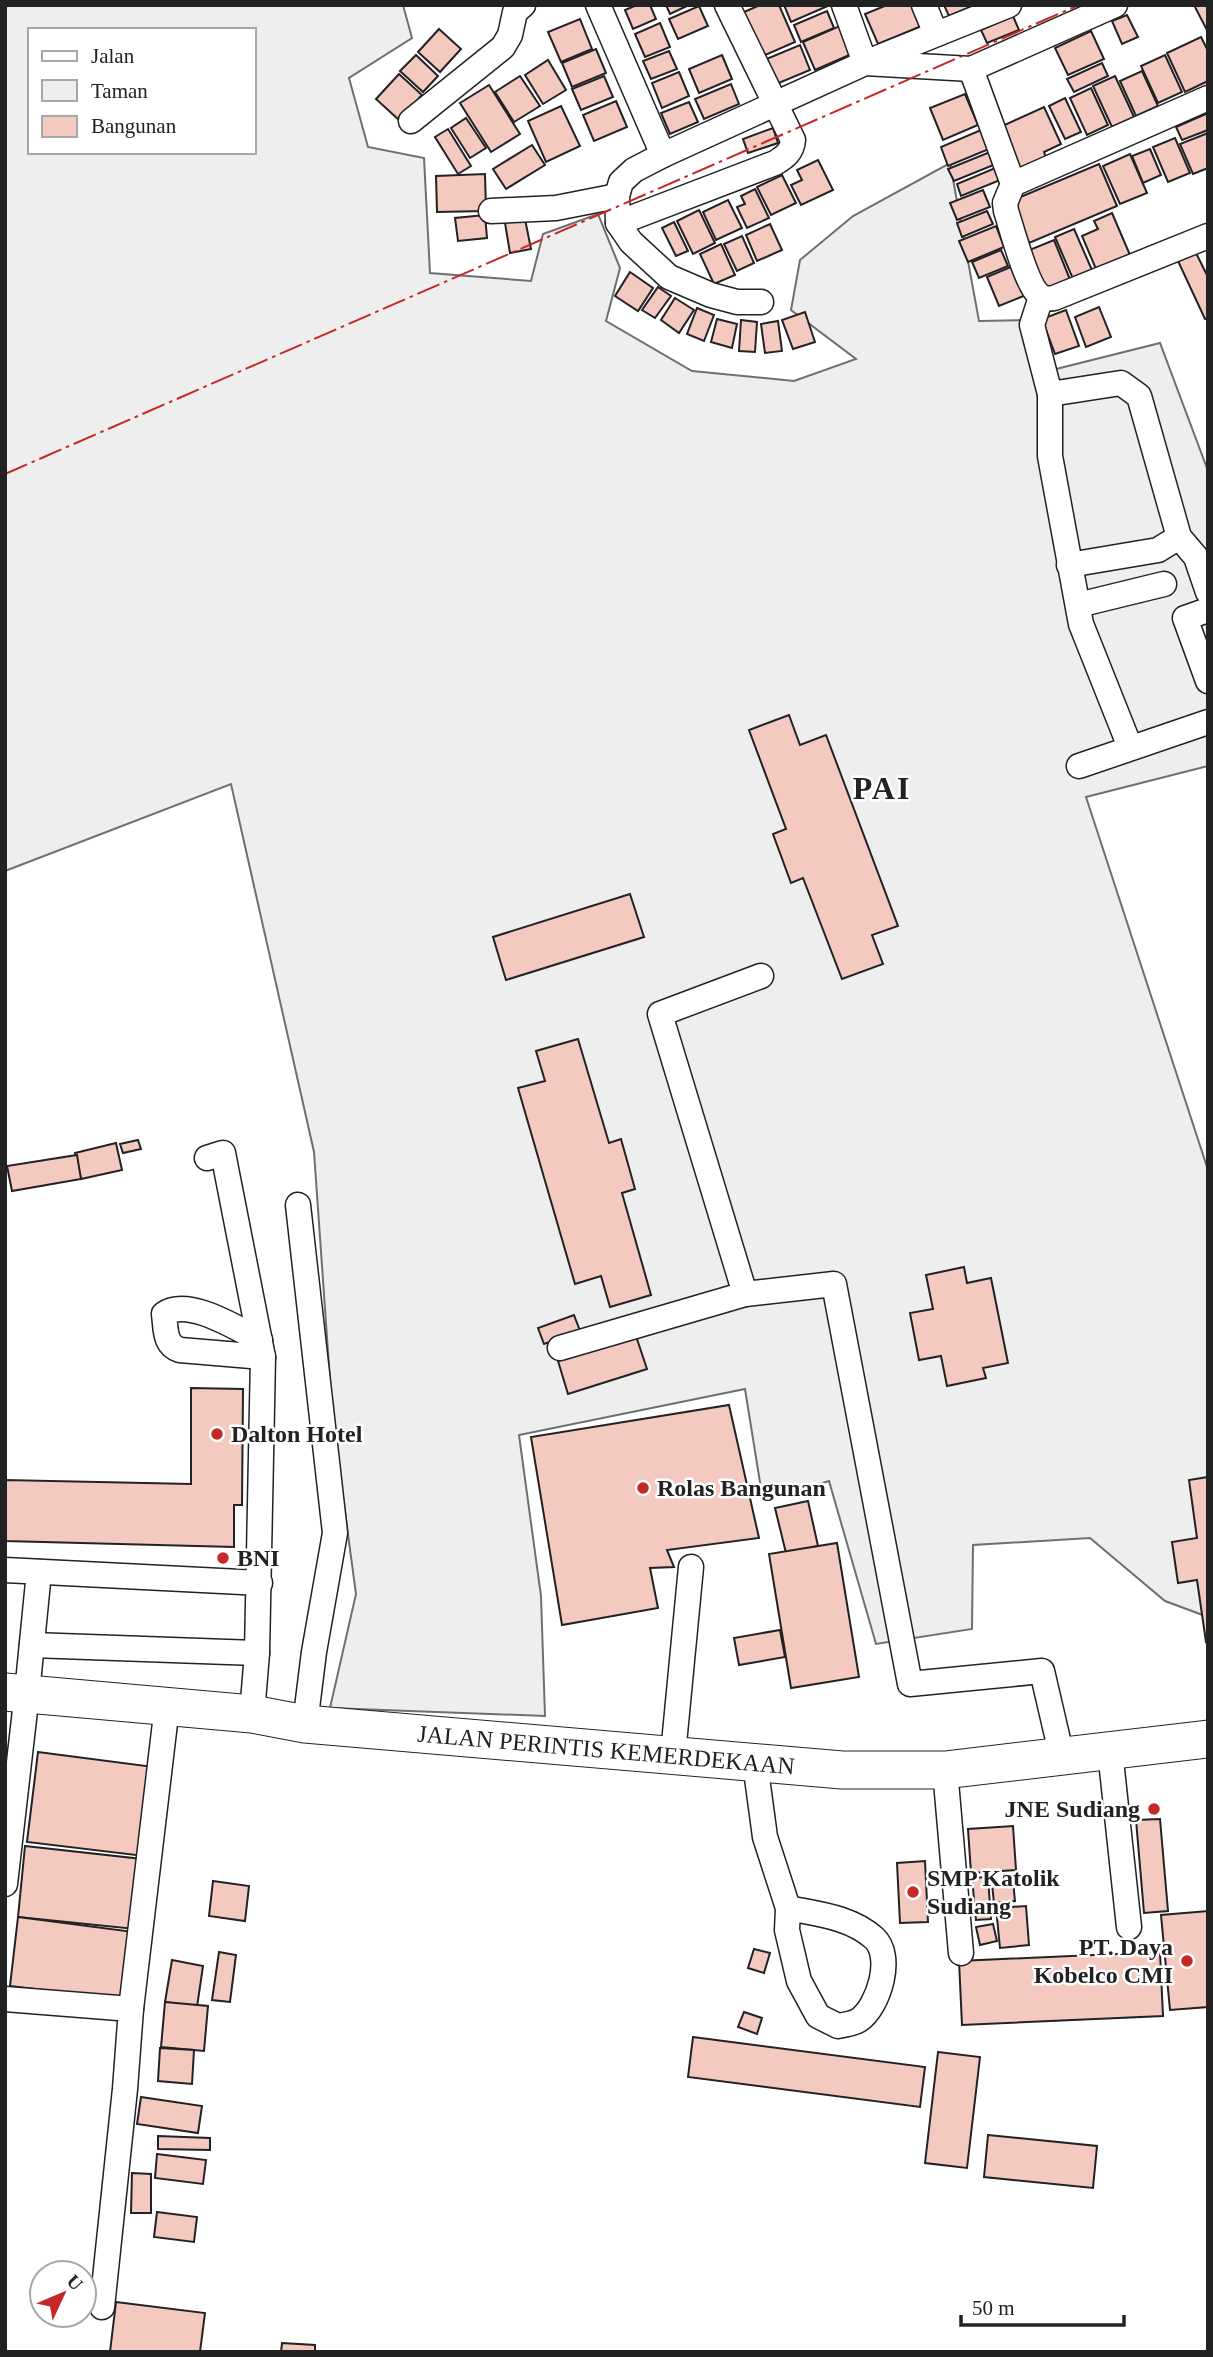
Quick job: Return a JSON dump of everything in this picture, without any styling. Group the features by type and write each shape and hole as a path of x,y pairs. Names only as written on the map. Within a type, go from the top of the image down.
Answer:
{"highway":[{"name":"JALAN PERINTIS KEMERDEKAAN","path":"16,1692 252,1714 305,1724 842,1770 946,1770 1208,1739"}],"street":[{"path":"411,121 503,47 510,35 515,12 523,5"},
{"path":"598,5 663,155"},
{"path":"618,223 775,163 788,155 793,147 793,140 727,5"},
{"path":"844,5 865,63"},
{"path":"924,5 936,34"},
{"path":"761,302 737,302 711,295 669,277 631,242 618,223 617,196 621,182 634,170 663,155 865,63 1009,5"},
{"path":"865,63 971,69 1115,5"},
{"path":"971,69 1013,184 1005,203 1006,211 1026,271 1041,298 1054,298 1208,236"},
{"path":"1013,184 1208,98"},
{"path":"491,211 556,208 617,196"},
{"path":"1041,298 1032,325 1050,394 1050,456 1069,565 1081,624 1130,747"},
{"path":"1050,394 1121,383 1139,396 1179,537 1196,558 1208,592"},
{"path":"1069,565 1158,550 1179,537"},
{"path":"1158,550 1164,584 1196,614 1208,681"},
{"path":"1078,605 1164,584"},
{"path":"1079,766 1208,722"},
{"path":"745,1294 660,1014 761,976"},
{"path":"207,1158 223,1153 262,1349 260,1583 252,1714"},
{"path":"298,1205 335,1533 314,1652 305,1724"},
{"path":"560,1348 745,1294 834,1284 910,1684 1042,1671 1062,1757"},
{"path":"673,1754 691,1567"},
{"path":"5,1570 260,1583"},
{"path":"5,1884 16,1692 32,1645 38,1572"},
{"path":"32,1645 258,1642"},
{"path":"102,2307 131,2009 167,1706"},
{"path":"1110,1751 1129,1927"},
{"path":"755,1763 765,1836 788,1908 787,1930 799,1981 818,2016 838,2026 858,2020 876,2001 883,1976 883,1958 876,1939 849,1921 788,1908"},
{"path":"946,1770 961,1953"},
{"path":"5,1999 131,2009"}],"green space":[{"path":"5,5 403,5 412,38 349,78 368,147 424,158 430,273 531,281 543,234 598,214 620,268 606,321 692,371 794,381 856,359 791,310 800,260 853,216 950,163 979,321 1025,320 1048,371 1160,343 1208,471 1208,766 1086,797 1208,1170 1208,1617 1165,1601 1090,1538 973,1545 972,1629 876,1644 829,1481 763,1501 745,1389 519,1435 541,1596 545,1716 330,1708 356,1594 333,1423 314,1152 231,784 5,871"}],"building":[{"path":"637,5 650,5 656,19 633,29 625,10"},
{"path":"666,5 689,5 670,14"},
{"path":"760,5 779,5 795,42 763,56 744,12"},
{"path":"784,5 830,5 791,22"},
{"path":"887,5 916,5 924,25 878,44 865,14"},
{"path":"944,5 975,5 949,16"},
{"path":"1194,5 1208,5 1208,32"},
{"path":"699,6 708,26 678,39 669,19"},
{"path":"827,11 834,28 801,42 794,25"},
{"path":"1127,15 1138,37 1122,44 1112,21"},
{"path":"1013,16 1019,30 987,43 981,30"},
{"path":"580,19 592,49 561,62 548,32"},
{"path":"660,23 670,47 645,57 635,34"},
{"path":"842,25 854,53 815,70 803,42"},
{"path":"439,29 461,49 440,72 418,52"},
{"path":"1091,31 1104,59 1068,75 1055,48"},
{"path":"1201,37 1208,51 1208,81 1185,92 1167,53"},
{"path":"800,45 810,70 774,85 764,60"},
{"path":"596,49 606,73 572,87 562,63"},
{"path":"669,51 677,69 651,79 643,61"},
{"path":"416,55 438,76 423,92 400,71"},
{"path":"722,55 732,79 699,93 689,69"},
{"path":"1165,55 1182,92 1158,103 1141,66"},
{"path":"548,60 566,90 543,104 525,75"},
{"path":"1102,63 1108,76 1074,92 1067,79"},
{"path":"1142,71 1158,106 1136,116 1120,81"},
{"path":"679,72 689,96 662,108 652,83"},
{"path":"399,74 422,95 399,120 376,99"},
{"path":"520,76 540,106 514,122 495,92"},
{"path":"604,76 613,97 581,110 572,89"},
{"path":"1115,76 1134,117 1112,127 1093,86"},
{"path":"731,84 739,104 704,119 695,99"},
{"path":"489,85 520,134 491,152 460,103"},
{"path":"1091,88 1108,125 1087,135 1070,98"},
{"path":"965,94 978,125 943,140 930,108"},
{"path":"1065,98 1081,132 1065,139 1049,106"},
{"path":"616,101 627,127 594,141 583,115"},
{"path":"689,102 698,122 670,134 661,113"},
{"path":"561,106 580,146 546,162 528,121"},
{"path":"1044,107 1061,144 1044,152 1047,160 1019,173 998,128"},
{"path":"1208,113 1208,130 1182,140 1176,127"},
{"path":"466,118 486,148 470,158 451,128"},
{"path":"773,128 778,143 748,153 743,139"},
{"path":"448,129 471,166 458,174 435,137"},
{"path":"981,130 989,149 948,166 941,147"},
{"path":"1208,133 1208,168 1193,174 1180,144"},
{"path":"1175,138 1190,173 1168,182 1153,147"},
{"path":"532,145 545,165 506,189 493,169"},
{"path":"1150,149 1161,175 1143,183 1132,156"},
{"path":"990,152 996,164 954,181 948,169"},
{"path":"1130,154 1147,193 1120,204 1103,166"},
{"path":"818,160 833,190 801,205 791,185 802,180 797,170"},
{"path":"1099,164 1117,206 1029,243 1011,201"},
{"path":"1000,166 1005,178 961,196 957,184"},
{"path":"485,174 486,211 437,212 436,176"},
{"path":"782,175 796,203 771,215 757,187"},
{"path":"755,189 769,218 747,228 737,207 745,204 741,196"},
{"path":"983,190 990,207 957,220 950,203"},
{"path":"728,200 742,228 716,240 703,212"},
{"path":"699,210 715,243 693,254 677,221"},
{"path":"987,211 993,224 962,237 957,223"},
{"path":"1112,213 1130,255 1096,269 1082,236 1098,229 1094,221"},
{"path":"485,215 487,238 458,241 455,218"},
{"path":"525,219 531,249 510,253 505,223"},
{"path":"674,222 688,251 676,256 662,228"},
{"path":"770,224 782,250 757,261 746,235"},
{"path":"996,226 1004,247 968,262 959,241"},
{"path":"1074,229 1092,270 1073,279 1055,237"},
{"path":"742,236 754,263 737,271 724,244"},
{"path":"1054,240 1071,282 1044,293 1027,251"},
{"path":"721,244 735,275 714,284 700,254"},
{"path":"1001,250 1008,266 979,278 972,262"},
{"path":"1196,253 1208,277 1208,318 1205,319 1178,261"},
{"path":"1013,266 1026,295 999,306 987,277"},
{"path":"630,272 653,288 638,311 615,296"},
{"path":"658,287 671,296 655,318 642,310"},
{"path":"675,298 694,310 679,333 661,320"},
{"path":"1099,307 1111,337 1086,347 1075,317"},
{"path":"697,308 714,315 704,341 687,334"},
{"path":"1066,310 1079,346 1055,354 1042,319"},
{"path":"805,312 815,342 793,349 782,320"},
{"path":"717,319 737,324 732,348 711,342"},
{"path":"741,320 757,322 755,352 739,351"},
{"path":"778,321 782,351 765,353 761,324"},
{"path":"789,715 800,745 826,735 898,926 872,935 883,964 842,979 803,878 791,883 773,834 786,829 749,730"},
{"path":"630,894 644,937 506,980 493,937"},
{"path":"578,1039 609,1143 621,1139 635,1189 622,1193 651,1295 610,1307 601,1276 575,1284 518,1088 545,1081 536,1051"},
{"path":"138,1140 141,1149 123,1153 120,1144"},
{"path":"116,1143 122,1170 81,1179 75,1153"},
{"path":"77,1155 81,1179 12,1191 7,1166"},
{"path":"964,1267 967,1283 991,1278 1008,1363 983,1368 986,1378 947,1386 941,1356 919,1360 910,1313 933,1309 926,1275"},
{"path":"574,1315 580,1331 544,1344 538,1328"},
{"path":"636,1336 647,1369 568,1394 558,1361"},
{"name":"Dalton Hotel","path":"191,1388 243,1389 242,1505 234,1505 234,1547 5,1541 5,1480 191,1484"},
{"name":"Rolas Bangunan","path":"729,1405 759,1538 667,1550 674,1567 650,1568 658,1608 562,1625 531,1437"},
{"path":"1208,1477 1206,1642 1197,1580 1178,1583 1172,1542 1197,1538 1189,1480"},
{"path":"808,1501 818,1546 786,1553 775,1508"},
{"path":"837,1543 859,1677 791,1688 769,1554"},
{"path":"780,1630 785,1657 739,1665 734,1638"},
{"path":"38,1752 154,1767 144,1856 27,1842"},
{"path":"1160,1819 1168,1911 1144,1913 1136,1820"},
{"path":"1013,1826 1016,1870 971,1873 968,1829"},
{"path":"25,1846 142,1859 135,1929 18,1917"},
{"name":"SMP Katolik Sudiang","path":"925,1861 928,1922 900,1923 897,1863"},
{"path":"988,1877 991,1919 976,1920 972,1878"},
{"path":"213,1881 249,1886 245,1921 209,1916"},
{"path":"1013,1881 1015,1901 994,1903 992,1884"},
{"path":"1026,1906 1029,1945 1000,1948 996,1908"},
{"name":"PT. Daya Kobelco CMI","path":"1208,1911 1208,2007 1170,2010 1161,1915"},
{"path":"18,1917 134,1932 126,2000 10,1986"},
{"path":"993,1924 997,1941 980,1945 976,1927"},
{"path":"754,1949 770,1953 764,1973 748,1968"},
{"path":"219,1952 236,1955 230,2002 212,2000"},
{"path":"1160,1952 1163,2016 962,2025 959,1961"},
{"path":"172,1960 203,1966 197,2007 165,2002"},
{"path":"165,2002 208,2006 204,2051 161,2047"},
{"path":"744,2012 762,2018 757,2034 738,2027"},
{"path":"693,2037 925,2067 920,2107 688,2077"},
{"path":"160,2048 194,2050 192,2084 158,2081"},
{"path":"938,2052 980,2057 967,2168 925,2163"},
{"path":"141,2097 202,2106 198,2133 137,2124"},
{"path":"988,2135 1097,2146 1093,2188 984,2177"},
{"path":"158,2136 210,2138 210,2150 158,2149"},
{"path":"157,2154 206,2160 203,2184 155,2178"},
{"path":"132,2173 151,2174 151,2213 131,2213"},
{"path":"157,2212 197,2217 194,2242 154,2237"},
{"path":"116,2302 205,2313 200,2352 110,2352"},
{"path":"282,2343 315,2345 315,2352 281,2352"}],"power":[{"path":"5,474 1079,5"}],"place":[{"name":"Dalton Hotel","path":"217,1434"},
{"name":"Rolas Bangunan","path":"643,1488"},
{"name":"BNI","path":"223,1558"},
{"name":"JNE Sudiang","path":"1154,1809"},
{"name":"SMP Katolik Sudiang","path":"913,1892"},
{"name":"PT. Daya Kobelco CMI","path":"1187,1961"}],"district":[{"name":"PAI","path":"882,788"}]}
